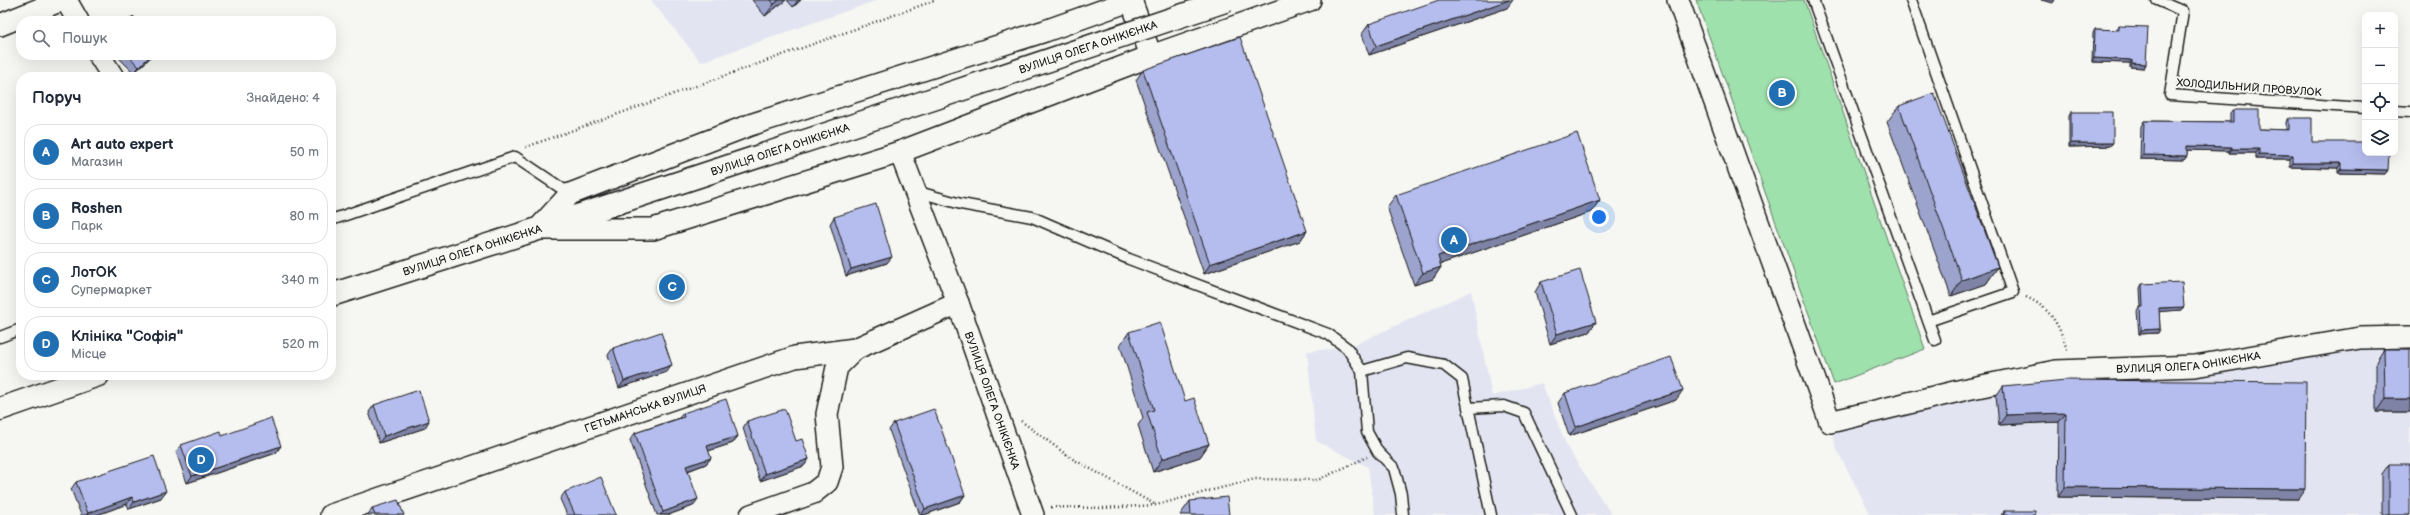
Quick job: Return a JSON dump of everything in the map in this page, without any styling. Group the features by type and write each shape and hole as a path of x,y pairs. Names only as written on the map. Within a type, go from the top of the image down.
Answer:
{"main road":[{"name":"ВУЛИЦЯ ОЛЕГА ОНІКІЄНКА","path":"336,292 538,229 1228,0"},
{"path":"0,409 84,380"}],"street":[{"path":"22,16 62,0"},
{"path":"66,0 75,16"},
{"path":"538,229 570,194 750,125 1045,31 1132,0 1151,56"},
{"path":"538,229 653,229 900,152 1151,56 1310,0"},
{"name":"ВУЛИЦЯ ОЛЕГА ОНІКІЄНКА","path":"1678,0 1830,422 1967,389 2056,371 2195,366 2360,338 2410,337"},
{"path":"0,25 16,19"},
{"path":"102,60 109,72"},
{"name":"ВУЛИЦЯ ОЛЕГА ОНІКІЄНКА","path":"900,152 913,190 958,303 1032,511"},
{"name":"ГЕТЬМАНСЬКА ВУЛИЦЯ","path":"331,515 795,357 855,349 958,303"},
{"path":"751,515 813,493 827,482 832,467 827,414 837,367 855,349"}],"lane":[{"path":"1813,0 1935,340"},
{"path":"1911,0 2012,292 1928,321"},
{"name":"ХОЛОДИЛЬНИЙ ПРОВУЛОК","path":"2157,0 2183,11 2170,95 2362,108"},
{"path":"2398,111 2410,112"},
{"path":"336,218 515,157 570,194"},
{"path":"913,190 960,204 1032,217 1129,259 1328,334 1348,348 1362,371 1367,432 1378,452 1394,468 1401,494 1403,515"},
{"path":"0,337 16,331"},
{"path":"1362,371 1407,358 1444,365 1462,379 1491,515"},
{"path":"1468,408 1504,406 1524,413 1572,515"}],"path":[{"path":"515,157 527,146 936,0"},
{"path":"2012,292 2045,307 2055,320 2064,339 2072,371"},
{"path":"1017,418 1071,458 1156,505"},
{"path":"1032,511 1156,505 1255,478 1318,480 1378,452"}],"shaded area":[{"path":"651,0 878,0 701,62"},
{"path":"1471,291 1492,396 1542,383 1568,449 1612,515 1375,515 1368,467 1316,441 1307,351 1347,348"},
{"path":"2410,337 2410,515 1871,515 1836,448 1830,422 1967,389"}],"green space":[{"path":"1696,0 1804,0 1925,349 1834,384"}],"building":[{"path":"771,0 779,0 774,4"},
{"path":"1439,0 1509,0 1376,46 1369,24"},
{"path":"2119,26 2148,27 2146,64 2132,63 2132,60 2094,58 2095,29 2119,30"},
{"path":"1240,37 1307,231 1210,264 1143,70"},
{"path":"133,60 146,60 139,67"},
{"path":"1934,93 1998,267 1962,280 1899,106"},
{"path":"2233,110 2259,110 2259,129 2289,130 2289,118 2312,118 2312,142 2362,142 2362,156 2389,156 2388,170 2341,169 2341,163 2293,163 2293,155 2259,154 2259,149 2232,149 2232,147 2187,146 2187,156 2143,155 2144,121 2233,122"},
{"path":"2071,112 2113,112 2113,143 2071,143"},
{"path":"1577,133 1600,200 1438,256 1441,267 1423,273 1396,195"},
{"path":"876,204 892,257 851,269 834,217"},
{"path":"1580,270 1596,322 1557,334 1541,282"},
{"path":"2182,282 2184,307 2159,308 2160,329 2141,330 2140,307 2143,307 2142,284"},
{"path":"1160,322 1185,401 1194,398 1209,444 1162,459 1147,412 1154,410 1129,332"},
{"path":"661,332 672,365 624,381 613,348"},
{"path":"2384,349 2410,349 2410,399 2385,399"},
{"path":"1671,357 1683,390 1576,427 1565,393"},
{"path":"2066,380 2306,382 2305,489 2065,487 2066,413 2006,415 2003,386"},
{"path":"419,390 429,421 384,436 374,405"},
{"path":"726,399 738,436 707,446 711,458 686,466 698,499 663,512 635,433 684,417 683,413"},
{"path":"785,409 796,441 802,439 809,459 765,474 747,421"},
{"path":"934,409 965,495 925,509 894,423"},
{"path":"271,418 281,446 192,476 181,445 221,431 222,436"},
{"path":"154,456 166,491 134,502 132,497 88,513 76,482"},
{"path":"2389,464 2410,464 2410,515 2389,515"},
{"path":"601,477 616,515 575,515 565,492"},
{"path":"1227,497 1229,515 1191,515 1190,501"},
{"path":"398,500 404,515 375,515 372,508"},
{"path":"2004,511 2035,511 2035,515 2004,515"}],"place":[{"name":"Roshen","path":"1782,93"},
{"name":"Art auto expert","path":"1454,240"},
{"name":"ЛотОК","path":"672,287"},
{"name":"Клініка \"Софія\"","path":"201,460"}]}
